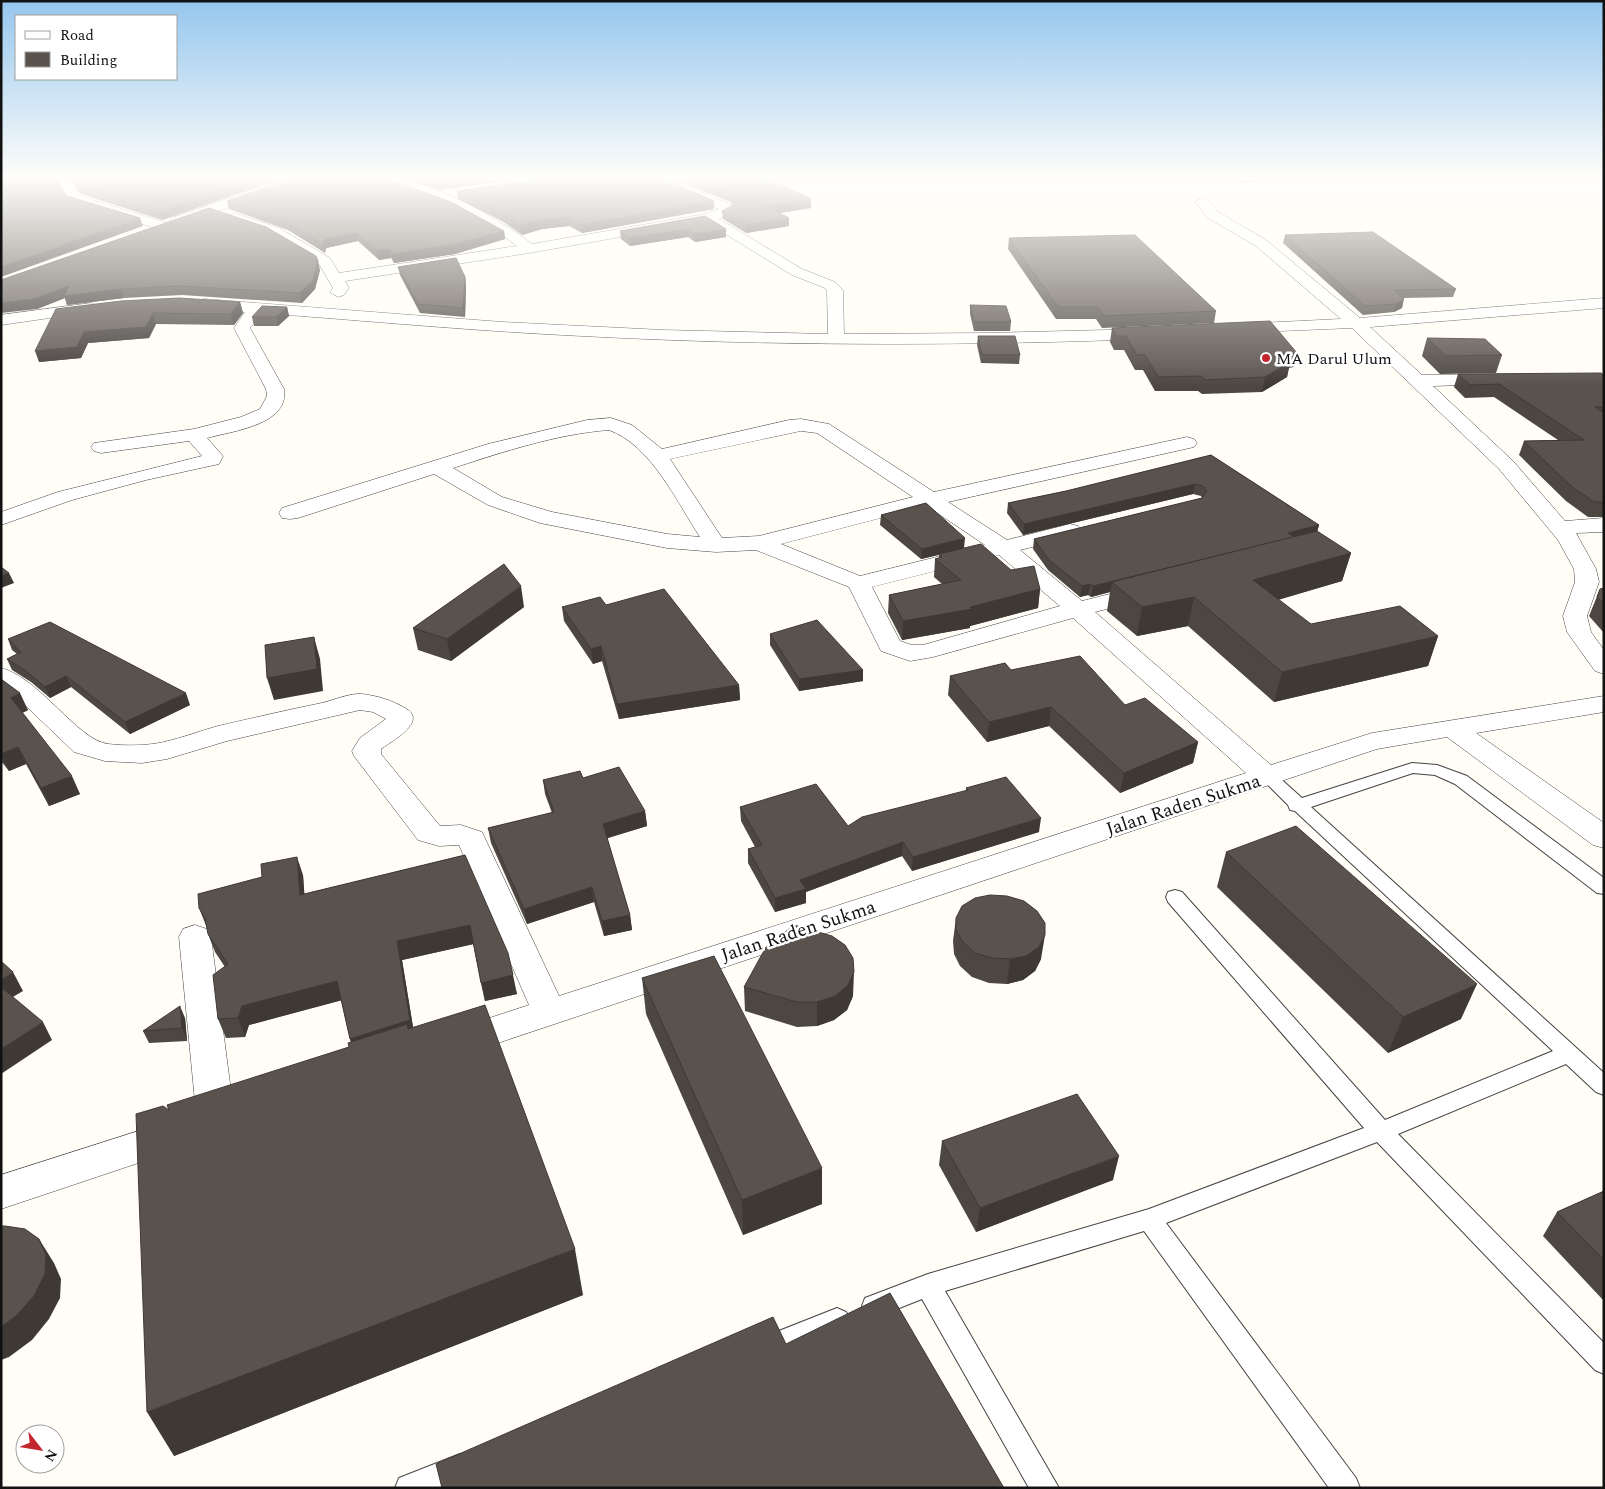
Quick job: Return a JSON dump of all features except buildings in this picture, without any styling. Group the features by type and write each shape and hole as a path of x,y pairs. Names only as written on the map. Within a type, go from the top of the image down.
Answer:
{"street":[{"path":"306,248 325,260 341,288 329,312"},
{"path":"334,278 532,248"},
{"path":"758,248 797,272 830,285 834,290 836,338"},
{"path":"1268,248 1356,323 1506,465 1568,538 1585,569 1588,582 1575,616 1579,632 1588,647 1604,666"},
{"path":"192,303 329,312 502,327 836,338 1046,338 1163,333"},
{"path":"1222,330 1356,323 1603,304"},
{"path":"1,320 105,307"},
{"path":"101,447 194,435 248,421 267,413 274,404 275,390 242,328 245,321 260,307"},
{"path":"1417,381 1514,379"},
{"path":"290,513 495,448 599,424 611,424 625,429 658,456 716,545"},
{"path":"658,456 789,426 822,428 1003,547 1267,776"},
{"path":"1,518 66,496 143,475 212,460 213,456 194,435"},
{"path":"435,466 495,501 548,518 667,541 716,545 759,543 931,499 1187,443"},
{"path":"1559,528 1604,525"},
{"path":"759,543 858,583 1088,527"},
{"path":"858,583 890,646 910,652 924,652 1076,609 1164,587"},
{"path":"1,676 36,701 84,746 105,752 142,754 166,750 220,734 360,702 380,705 400,716 400,722 370,744 366,751 368,756 429,833 435,837 461,835 471,839 549,1012"},
{"name":"Jalan Raden Sukma","path":"429,1052 1372,741 1604,704"},
{"path":"1452,728 1604,838"},
{"path":"4,1186 230,1117 194,937"}],"lane":[{"path":"1296,806 1412,768 1428,767 1446,771 1461,780 1604,888"},
{"path":"1267,776 1296,806 1604,1086"},
{"path":"1175,897 1381,1131 1604,1361"},
{"path":"742,1357 928,1285 1149,1219 1381,1131 1568,1054"},
{"path":"1149,1219 1346,1488"},
{"path":"928,1285 1046,1488"},
{"path":"409,1488 483,1459"}],"place":[{"name":"MA Darul Ulum","path":"1266,358"}]}
